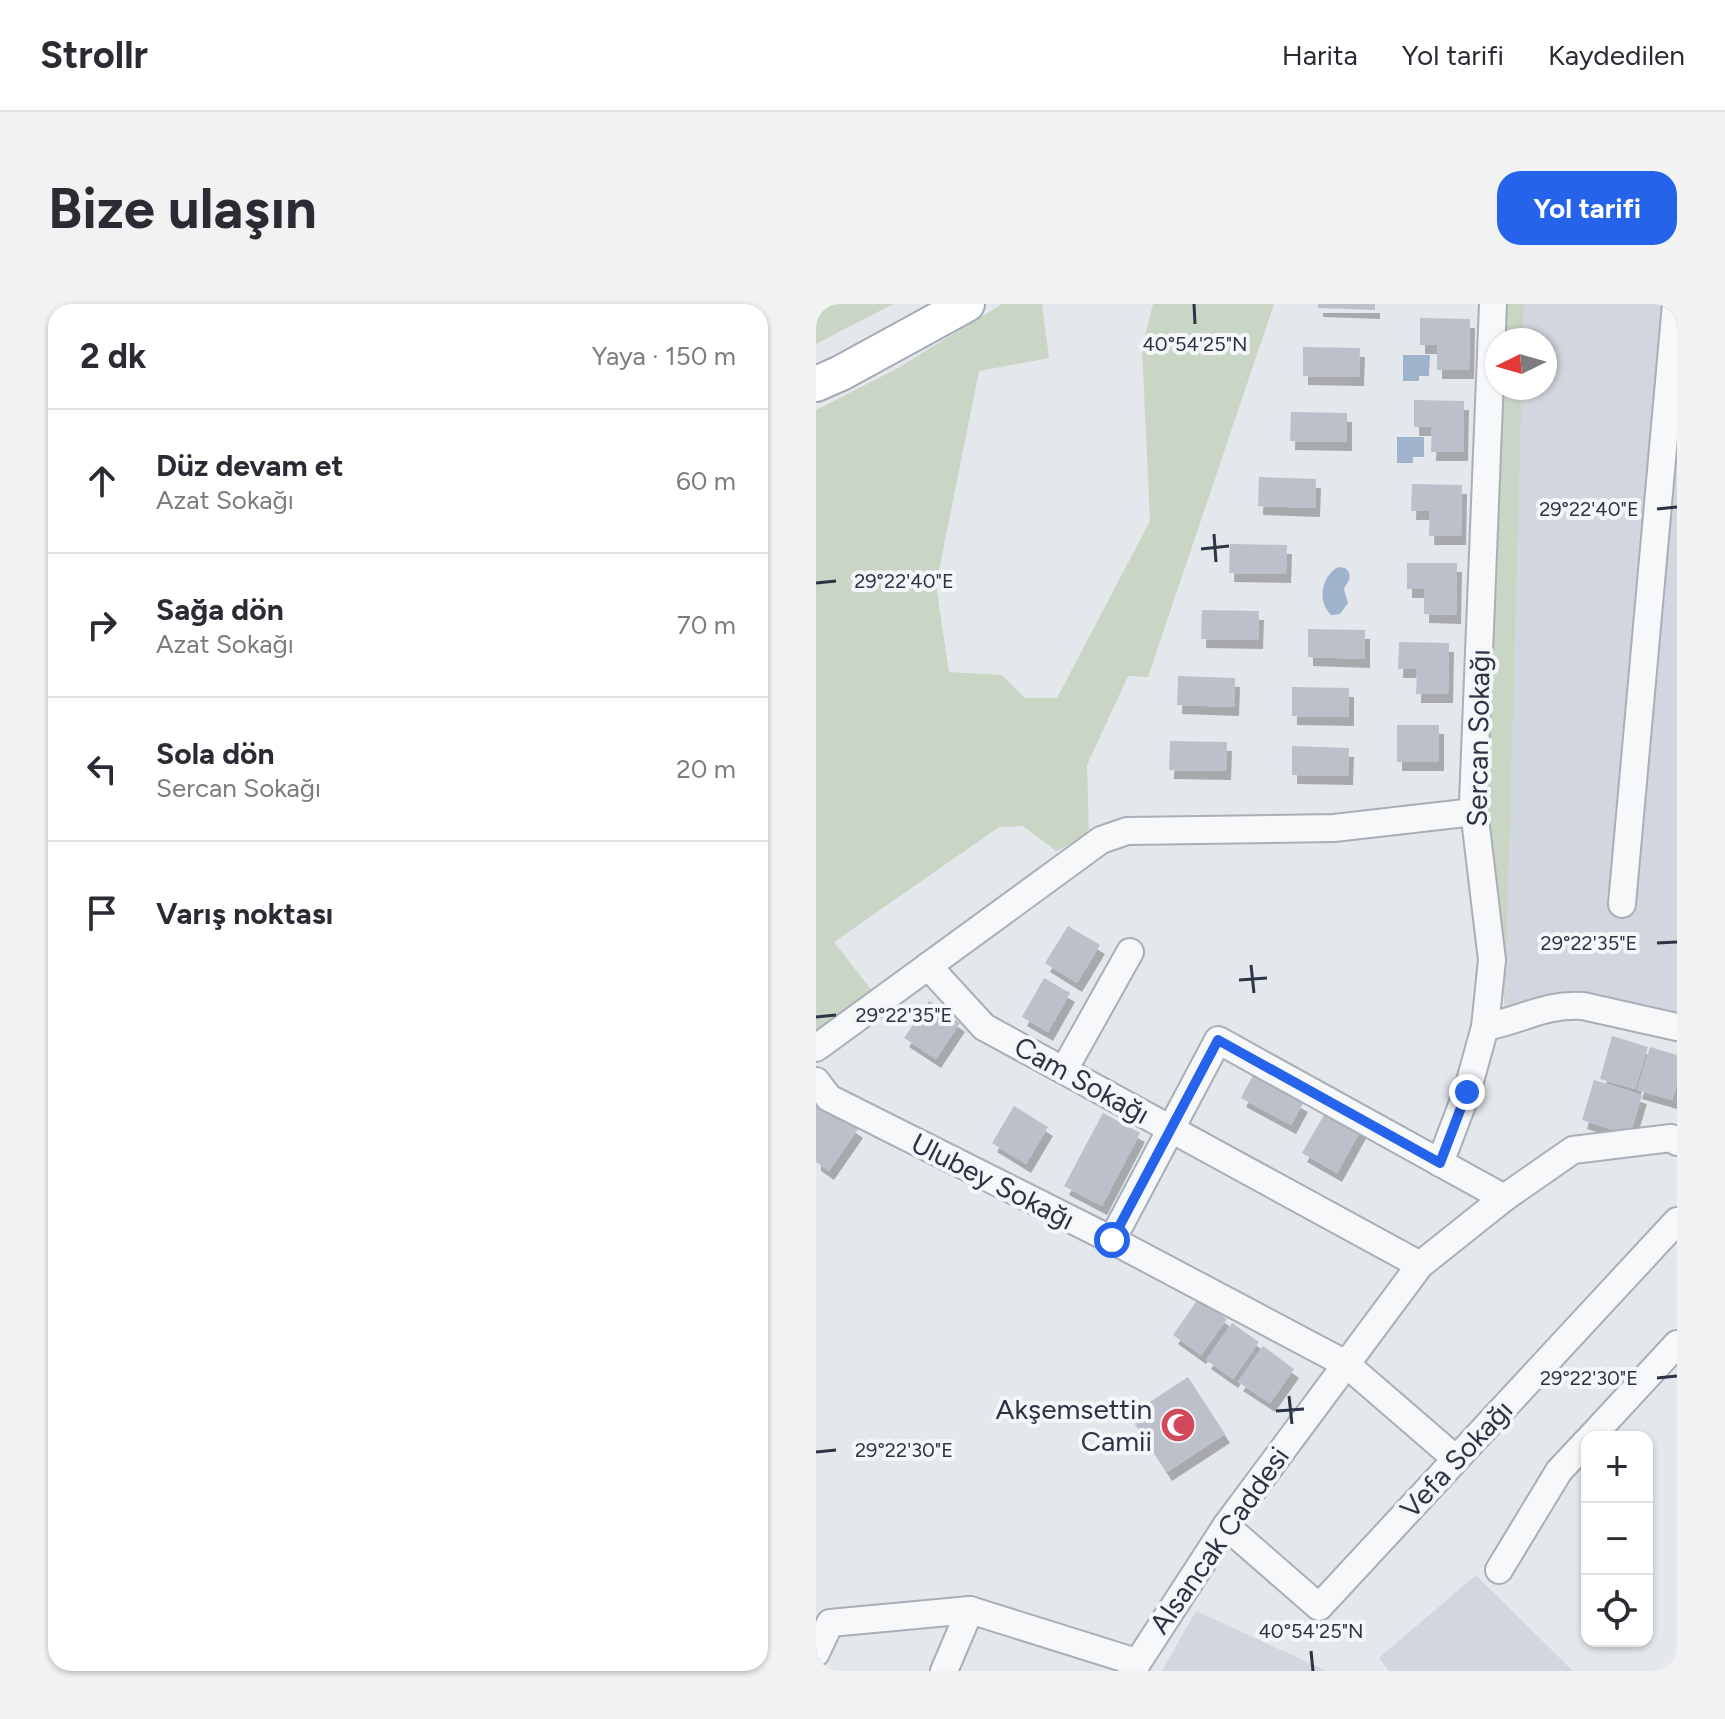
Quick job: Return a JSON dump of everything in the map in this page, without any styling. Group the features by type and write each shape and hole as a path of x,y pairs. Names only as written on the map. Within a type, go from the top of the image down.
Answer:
{"main road":[{"path":"816,384 967,304"}],"street":[{"name":"Sercan Sokağı","path":"1440,1163 1467,1092 1485,1027 1492,960 1474,812 1493,304"},
{"path":"1622,904 1676,304"},
{"path":"816,1048 1101,840 1127,831 1334,828 1474,812"},
{"path":"1064,1070 1130,952"},
{"name":"Cam Sokağı","path":"928,966 984,1027 1420,1265"},
{"path":"1485,1027 1506,1023 1539,1010 1568,1005 1677,1027"},
{"path":"1112,1240 1218,1040 1504,1198"},
{"name":"Ulubey Sokağı","path":"816,1081 829,1098 1112,1240 1346,1364 1456,1459"},
{"name":"Alsancak Caddesi","path":"1134,1666 1226,1526 1420,1265 1504,1198 1573,1150 1671,1138 1677,1142"},
{"name":"Vefa Sokağı","path":"1226,1526 1319,1607 1677,1221"},
{"path":"1597,1431 1677,1344"},
{"path":"1499,1570 1559,1471 1581,1447"},
{"path":"944,1671 970,1610"},
{"path":"816,1653 830,1623 970,1610 1134,1666"}],"shaded area":[{"path":"1524,304 1677,304 1677,1029 1505,1009 1522,400 1557,400 1557,328 1523,328"},
{"path":"1476,1575 1573,1671 1389,1671 1379,1658"},
{"path":"1196,1611 1327,1671 1162,1671"}],"green space":[{"path":"816,304 893,304 816,344"},
{"path":"1002,304 1042,304 1049,358 979,371 936,585 949,672 1002,675 1025,698 1057,698 1150,521 1142,348 1153,304 1274,304 1148,677 1128,676 1087,765 1089,835 1056,851 1023,826 999,827 834,942 873,992 816,1036 816,410 898,368"},
{"path":"1501,304 1524,304 1523,328 1500,328"},
{"path":"1498,400 1522,400 1505,1009 1486,804"}],"water":[{"path":"1403,355 1430,355 1429,376 1419,376 1419,381 1403,381"},
{"path":"1397,437 1424,437 1424,457 1413,457 1413,463 1397,463"},
{"path":"1338,567 1345,568 1349,574 1344,589 1348,603 1340,614 1331,615 1324,603 1323,590 1328,577"}],"building":[{"path":"1318,304 1375,304 1375,310 1318,308"},
{"path":"1420,318 1470,319 1469,370 1437,370 1437,345 1420,345"},
{"path":"1303,347 1360,348 1359,377 1303,376"},
{"path":"1414,400 1464,401 1463,452 1431,452 1432,427 1414,427"},
{"path":"1291,412 1347,413 1347,442 1290,441"},
{"path":"1259,477 1316,479 1315,508 1258,506"},
{"path":"1412,484 1462,485 1461,536 1429,536 1430,511 1411,511"},
{"path":"1230,544 1287,545 1286,574 1229,573"},
{"path":"1407,563 1457,563 1456,615 1424,614 1424,589 1407,589"},
{"path":"1202,610 1259,611 1258,640 1201,639"},
{"path":"1308,629 1365,630 1365,659 1308,657"},
{"path":"1399,642 1449,643 1448,694 1416,694 1417,669 1398,669"},
{"path":"1178,676 1235,678 1234,707 1177,705"},
{"path":"1292,687 1349,688 1349,717 1292,716"},
{"path":"1397,725 1439,725 1439,762 1397,762"},
{"path":"1170,741 1227,742 1226,771 1169,770"},
{"path":"1292,746 1349,748 1348,776 1292,775"},
{"path":"1068,926 1100,945 1077,983 1045,963"},
{"path":"1044,978 1070,993 1048,1032 1022,1017"},
{"path":"929,1001 960,1023 936,1059 904,1038"},
{"path":"1612,1036 1648,1047 1635,1089 1600,1079"},
{"path":"1650,1047 1677,1055 1677,1084 1672,1100 1637,1090"},
{"path":"1253,1075 1303,1103 1291,1125 1241,1098"},
{"path":"1594,1080 1642,1095 1630,1135 1582,1120"},
{"path":"816,1100 858,1129 829,1171 816,1162"},
{"path":"1014,1106 1048,1127 1026,1164 992,1143"},
{"path":"1328,1108 1362,1128 1337,1173 1302,1153"},
{"path":"1103,1113 1140,1133 1102,1206 1064,1186"},
{"path":"1198,1299 1227,1319 1201,1355 1173,1335"},
{"path":"1232,1323 1259,1342 1233,1379 1206,1360"},
{"path":"1263,1346 1294,1369 1270,1403 1238,1382"},
{"name":"Akşemsettin Camii","path":"1188,1377 1225,1434 1167,1472 1130,1415"}],"place":[{"name":"Akşemsettin Camii","path":"1178,1425"}],"route":[{"path":"1112,1240 1218,1040 1440,1163 1467,1092"}]}
